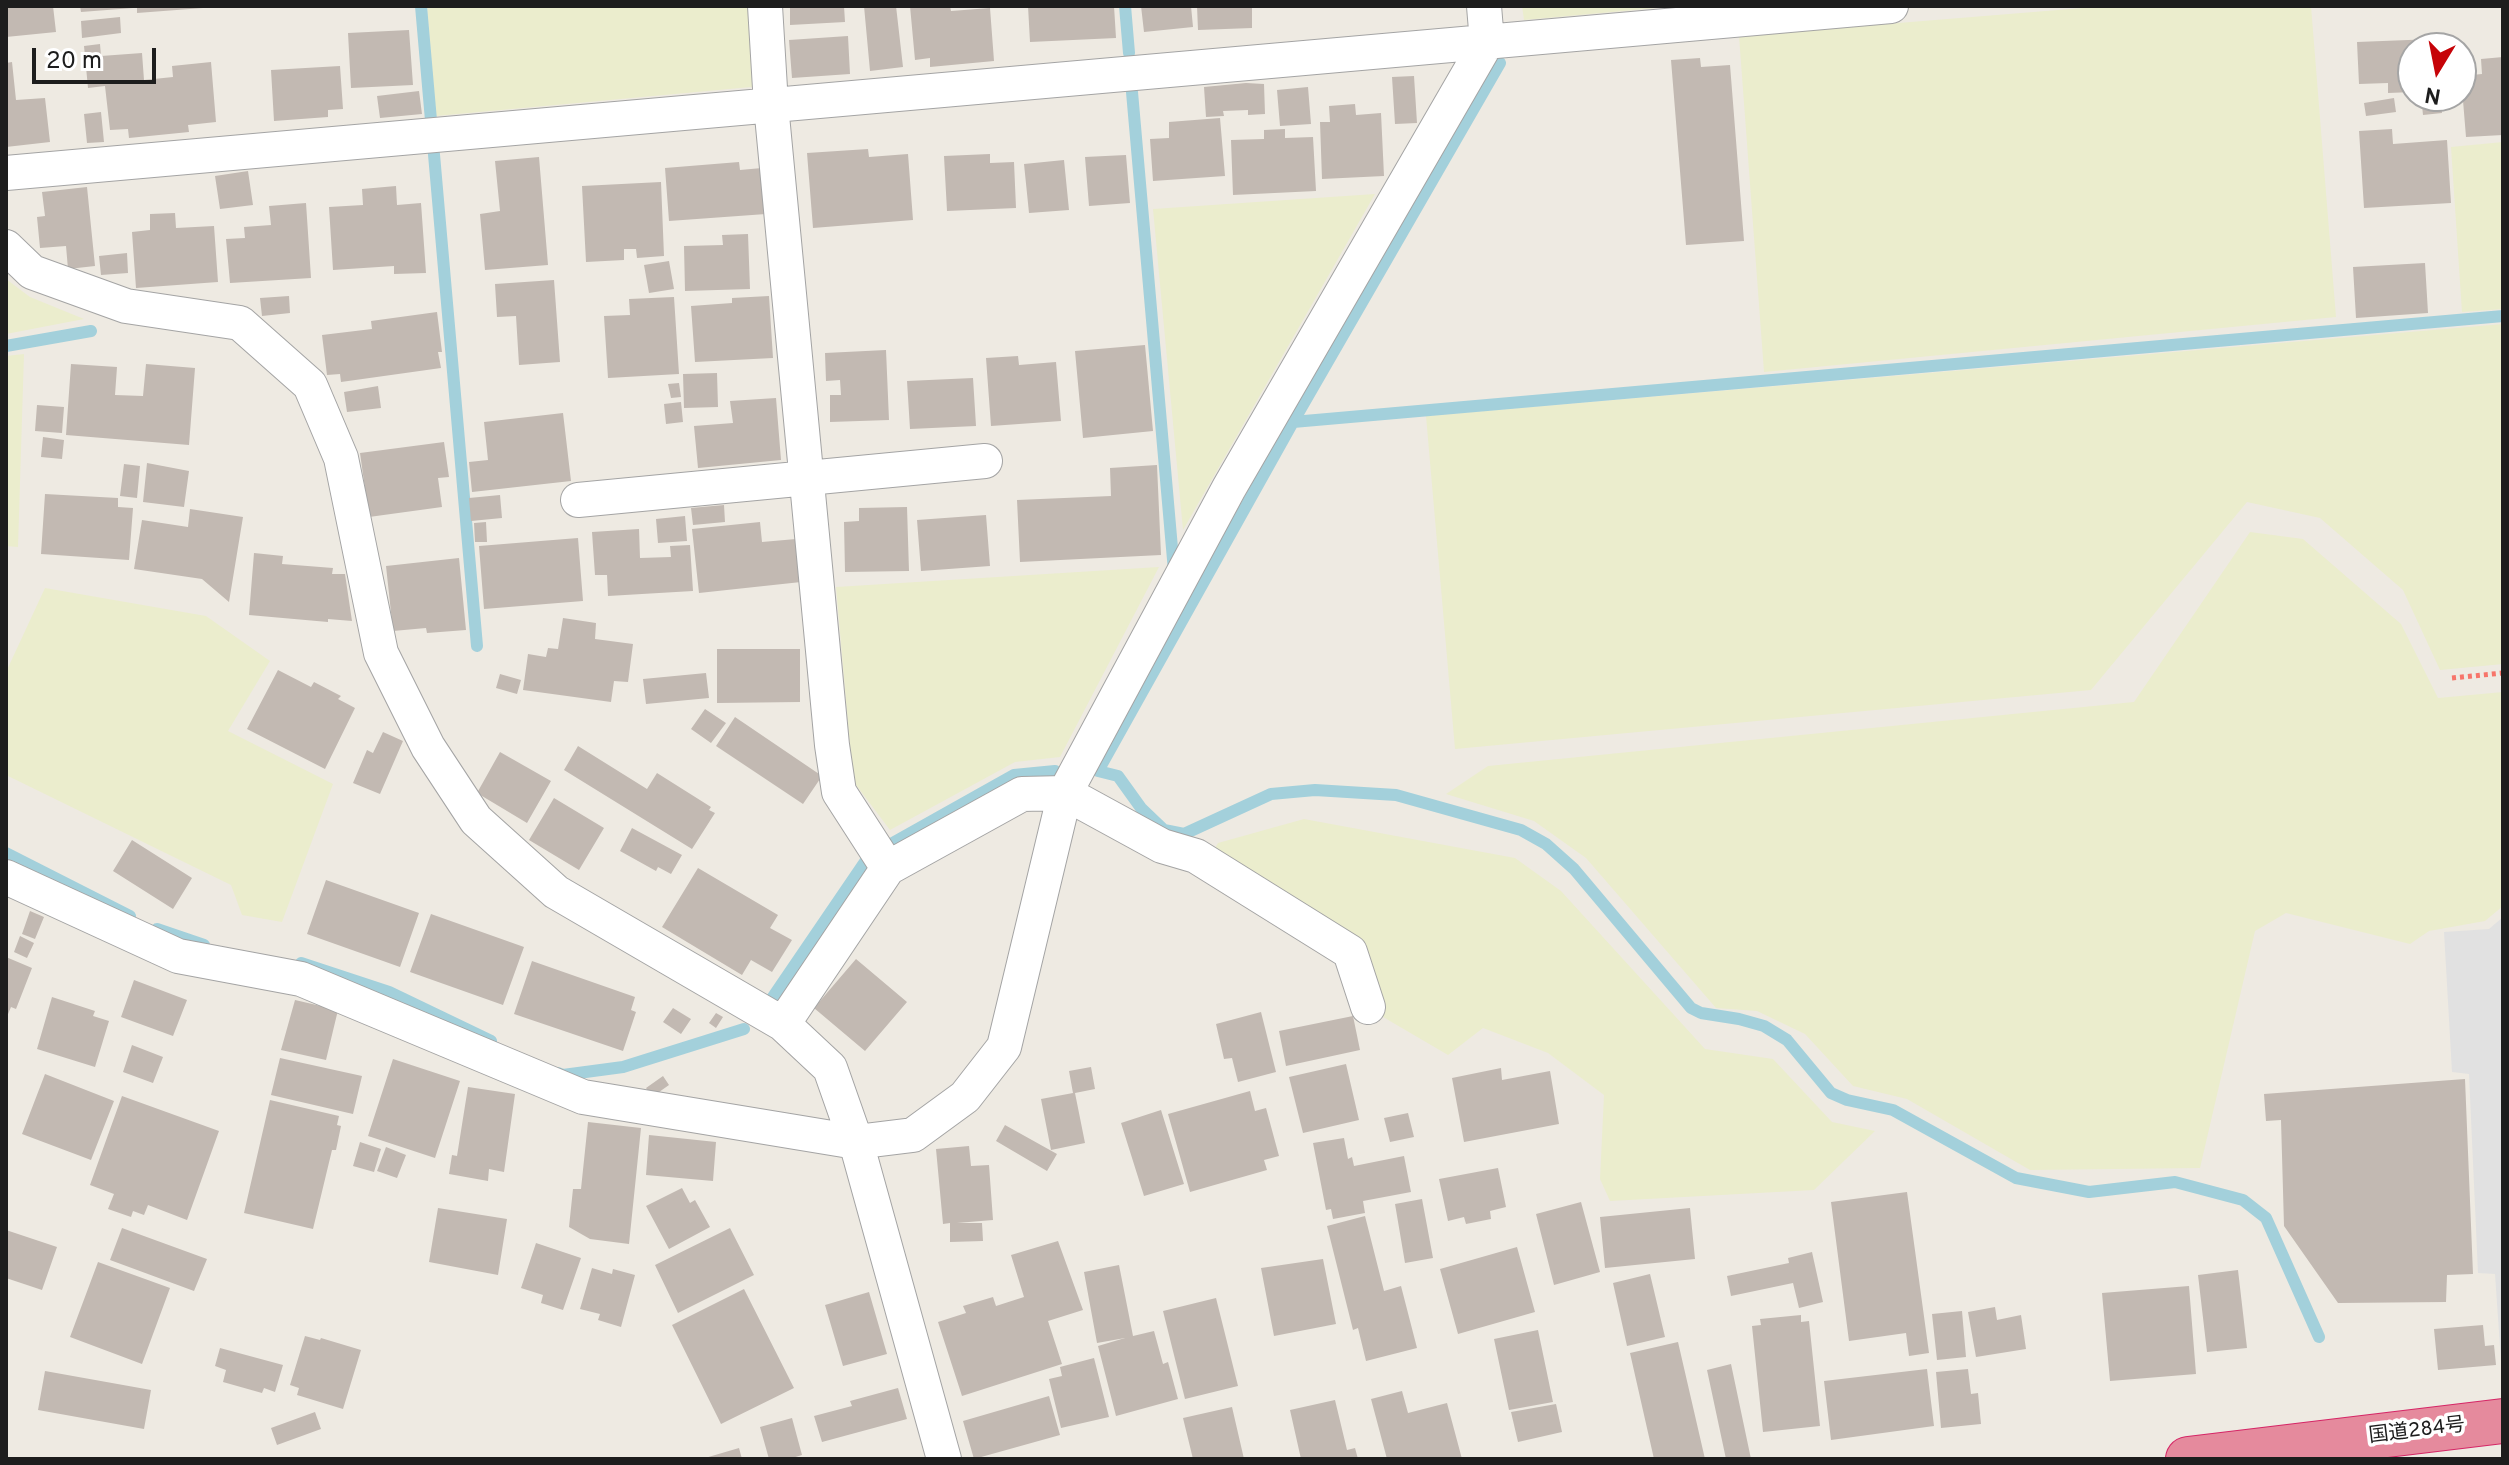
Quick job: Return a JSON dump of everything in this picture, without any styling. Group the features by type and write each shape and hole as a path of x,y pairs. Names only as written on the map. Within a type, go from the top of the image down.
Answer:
{"highway":[{"name":"国道284号","path":"2188,1459 2503,1421"}],"street":[{"path":"765,6 771,105 809,478 832,745 839,792 888,868"},
{"path":"6,877 178,956 301,979 583,1097 856,1142 913,1135 965,1097 1004,1047 1065,793 1229,488 1487,42 1484,6"},
{"path":"6,173 1891,6"},
{"path":"6,247 32,272 126,306 240,323 310,385 341,458 381,653 428,747 476,820 556,892 783,1024 830,1068 856,1142 944,1459"},
{"path":"578,500 985,461"},
{"path":"783,1024 888,868 1022,794 1065,793 1162,846 1196,856 1350,952 1368,1007"}],"path":[{"path":"2452,678 2503,673"}],"green space":[{"path":"427,6 756,6 762,86 436,116"},
{"path":"1522,6 1679,6 1524,20"},
{"path":"2107,6 2311,6 2336,317 1764,372 1739,36"},
{"path":"2503,142 2503,309 2462,312 2451,147"},
{"path":"1375,194 1183,530 1153,209"},
{"path":"6,279 30,297 84,319 6,334"},
{"path":"2503,324 2503,664 2440,670 2403,590 2320,518 2247,502 2091,690 1455,749 1426,416"},
{"path":"24,354 18,547 6,546 6,356"},
{"path":"2250,532 2303,539 2401,624 2438,698 2503,692 2503,906 2485,921 2429,931 2410,944 2286,913 2255,931 2200,1168 2030,1170 1907,1099 1853,1086 1805,1034 1757,1011 1716,1008 1586,858 1534,821 1446,794 1488,766 2134,702"},
{"path":"1159,567 1060,757 1015,762 890,830 853,781 836,587"},
{"path":"45,588 206,616 270,661 228,731 333,784 282,922 242,915 231,885 6,775 6,672"},
{"path":"1304,819 1515,858 1561,891 1705,1049 1773,1059 1832,1122 1875,1131 1814,1190 1610,1201 1600,1179 1604,1095 1548,1053 1483,1028 1448,1055 1378,1014 1365,946 1213,852 1218,843"}],"shaded area":[{"path":"2503,917 2502,1376 2495,1274 2478,1273 2469,1074 2452,1072 2444,932 2489,929"}],"building":[{"path":"6,6 53,6 56,32 6,37"},
{"path":"80,6 133,6 133,8 81,12"},
{"path":"137,6 203,6 203,8 137,13"},
{"path":"790,6 844,6 845,22 790,25"},
{"path":"864,6 896,6 903,67 870,71"},
{"path":"910,6 950,6 951,11 990,8 994,61 930,67 930,58 915,60"},
{"path":"1028,6 1114,6 1116,38 1030,42"},
{"path":"1141,6 1191,6 1193,27 1144,32"},
{"path":"1197,6 1252,6 1252,28 1198,30"},
{"path":"120,17 121,33 82,38 81,21"},
{"path":"409,30 413,85 351,88 348,33"},
{"path":"848,36 850,74 792,78 789,40"},
{"path":"2397,40 2397,93 2388,93 2388,83 2359,84 2357,42"},
{"path":"100,44 101,56 142,53 144,80 173,77 172,66 211,62 216,122 188,125 189,132 129,138 128,129 110,130 105,86 88,88 84,46"},
{"path":"2503,57 2503,135 2466,137 2464,112 2477,112 2477,74 2482,74 2481,59"},
{"path":"1700,58 1701,67 1730,65 1744,241 1686,245 1671,60"},
{"path":"12,62 16,100 45,98 50,142 6,147 6,63"},
{"path":"340,66 343,109 328,110 328,117 274,121 271,70"},
{"path":"1414,76 1417,123 1395,124 1392,77"},
{"path":"1264,84 1265,114 1248,115 1248,110 1223,111 1224,116 1206,117 1204,87"},
{"path":"1308,87 1311,124 1280,126 1277,90"},
{"path":"419,91 422,114 380,118 377,96"},
{"path":"2394,98 2396,112 2366,116 2364,103"},
{"path":"1355,104 1356,115 1381,113 1384,176 1322,179 1320,122 1330,122 1329,106"},
{"path":"101,112 104,142 87,143 84,114"},
{"path":"1220,118 1225,176 1153,181 1150,139 1169,138 1169,122"},
{"path":"1285,129 1285,138 1313,137 1316,191 1233,195 1231,140 1264,139 1264,130"},
{"path":"2392,129 2393,144 2447,140 2451,203 2364,208 2359,131"},
{"path":"868,149 869,157 908,154 913,220 813,228 807,153"},
{"path":"990,154 990,163 1014,162 1016,208 947,211 944,156"},
{"path":"1126,155 1130,203 1089,206 1085,157"},
{"path":"539,157 548,265 485,270 480,214 500,211 495,161"},
{"path":"1064,160 1069,210 1029,213 1024,164"},
{"path":"739,162 740,170 762,168 766,214 669,221 665,168"},
{"path":"248,171 253,205 220,209 215,176"},
{"path":"661,182 664,256 637,258 636,249 624,249 624,260 586,262 582,186"},
{"path":"396,186 397,205 421,203 426,273 394,274 394,266 333,270 329,207 363,205 362,189"},
{"path":"87,187 95,266 68,269 66,246 40,248 37,217 45,216 42,192"},
{"path":"306,203 311,278 230,283 226,239 245,238 244,227 271,225 269,206"},
{"path":"175,213 176,228 214,226 218,282 136,288 132,232 150,230 150,214"},
{"path":"748,234 750,289 685,291 684,246 723,245 722,235"},
{"path":"127,253 128,273 101,275 99,256"},
{"path":"669,261 674,289 649,293 644,265"},
{"path":"2425,263 2428,313 2356,318 2353,267"},
{"path":"554,280 560,362 519,365 516,316 497,317 495,284"},
{"path":"289,296 290,313 262,316 260,298"},
{"path":"769,296 773,358 695,362 691,306 732,303 732,298"},
{"path":"674,297 679,374 608,378 604,316 630,315 629,299"},
{"path":"437,312 441,368 341,382 340,374 327,375 322,335 372,329 371,321"},
{"path":"1145,345 1153,431 1083,438 1075,351"},
{"path":"886,350 889,420 830,422 830,395 841,395 840,380 826,381 825,353"},
{"path":"1018,356 1019,365 1056,362 1061,421 991,426 986,358"},
{"path":"71,364 117,367 115,395 143,396 146,364 195,368 189,445 66,435"},
{"path":"717,373 718,407 684,408 683,374"},
{"path":"973,378 976,426 910,429 907,381"},
{"path":"679,383 681,397 671,398 668,384"},
{"path":"378,386 381,408 347,412 344,392"},
{"path":"776,398 781,460 698,468 694,426 733,423 730,401"},
{"path":"681,402 683,422 666,424 664,404"},
{"path":"37,405 64,407 62,433 35,431"},
{"path":"563,413 571,481 472,492 469,462 488,460 484,422"},
{"path":"43,437 64,440 62,459 41,457"},
{"path":"444,442 449,477 438,478 442,507 369,517 360,453"},
{"path":"147,463 189,471 184,507 143,502"},
{"path":"124,464 140,466 137,498 120,496"},
{"path":"1157,465 1161,555 1020,562 1017,500 1111,496 1110,468"},
{"path":"45,494 118,498 118,507 133,508 129,560 41,554"},
{"path":"500,495 502,518 471,521 469,498"},
{"path":"724,505 725,522 693,525 691,508"},
{"path":"907,507 909,571 845,572 844,522 859,521 859,508"},
{"path":"190,509 243,517 229,602 202,579 134,569 142,520 188,527"},
{"path":"986,515 990,566 921,571 917,520"},
{"path":"685,516 687,541 658,543 656,519"},
{"path":"486,522 487,542 475,542 474,523"},
{"path":"760,522 762,542 796,539 801,582 699,593 692,529"},
{"path":"639,529 640,558 671,557 670,546 690,545 693,591 608,596 607,575 595,575 592,532"},
{"path":"578,538 583,601 484,609 479,546"},
{"path":"254,553 283,556 282,564 333,568 332,574 345,574 352,621 249,615"},
{"path":"459,558 466,630 427,633 426,628 393,631 386,566"},
{"path":"563,618 596,623 595,639 633,644 628,682 614,681 611,702 523,690 528,654 546,657 548,648 558,649"},
{"path":"717,649 800,649 800,702 717,703"},
{"path":"278,670 311,687 314,682 341,696 338,699 355,708 325,769 247,729"},
{"path":"706,673 709,698 646,704 643,679"},
{"path":"500,674 521,680 517,694 496,688"},
{"path":"705,709 726,723 711,743 691,729"},
{"path":"735,717 822,776 803,804 716,746"},
{"path":"383,732 403,741 380,794 353,783 367,750 373,753"},
{"path":"578,746 647,789 657,773 711,807 709,810 715,813 692,849 564,770"},
{"path":"500,752 551,781 527,823 477,793"},
{"path":"554,798 604,828 579,870 529,840"},
{"path":"632,828 682,855 671,874 658,867 656,871 620,851"},
{"path":"132,840 192,878 173,909 113,871"},
{"path":"698,868 778,915 770,928 792,940 772,972 751,960 742,975 662,927"},
{"path":"326,880 419,913 400,967 307,934"},
{"path":"30,911 44,917 35,939 22,934"},
{"path":"431,914 524,947 503,1005 410,972"},
{"path":"20,936 34,943 27,958 14,952"},
{"path":"6,957 32,968 16,1009 11,1007 6,1019"},
{"path":"856,959 907,1002 865,1051 814,1008"},
{"path":"532,961 635,997 631,1010 636,1012 623,1051 514,1014"},
{"path":"134,980 187,1000 173,1036 121,1017"},
{"path":"52,997 95,1011 93,1016 109,1021 95,1067 37,1049"},
{"path":"295,1000 338,1010 326,1060 281,1050"},
{"path":"673,1008 691,1019 681,1034 663,1022"},
{"path":"1261,1012 1276,1072 1238,1082 1232,1058 1224,1059 1216,1024"},
{"path":"716,1013 723,1017 716,1028 709,1023"},
{"path":"1353,1016 1360,1050 1286,1066 1279,1031"},
{"path":"132,1045 163,1057 153,1083 123,1072"},
{"path":"280,1058 362,1076 353,1114 271,1095"},
{"path":"393,1059 460,1081 435,1158 368,1136"},
{"path":"1346,1064 1359,1120 1303,1133 1289,1077"},
{"path":"1091,1067 1095,1089 1075,1093 1085,1143 1051,1150 1041,1099 1073,1093 1069,1071"},
{"path":"1501,1068 1502,1080 1550,1071 1559,1124 1464,1142 1452,1078"},
{"path":"45,1074 114,1101 91,1160 22,1134"},
{"path":"663,1076 669,1085 652,1097 646,1088"},
{"path":"2465,1079 2473,1274 2447,1275 2446,1302 2338,1303 2284,1226 2281,1120 2266,1121 2264,1094"},
{"path":"468,1087 515,1094 504,1172 489,1169 488,1181 449,1174 452,1155 457,1156"},
{"path":"1250,1091 1255,1111 1266,1108 1279,1156 1264,1160 1267,1170 1190,1192 1168,1114"},
{"path":"122,1096 219,1131 187,1220 148,1205 144,1215 133,1211 131,1217 108,1209 114,1194 90,1185"},
{"path":"270,1100 339,1116 337,1125 341,1126 336,1150 332,1150 313,1229 244,1213"},
{"path":"1161,1110 1184,1184 1144,1196 1121,1123"},
{"path":"1408,1113 1414,1137 1390,1142 1384,1118"},
{"path":"588,1122 641,1128 629,1244 590,1239 569,1227 573,1189 581,1189"},
{"path":"1005,1125 1057,1154 1047,1171 996,1141"},
{"path":"649,1135 716,1142 713,1181 646,1175"},
{"path":"1344,1138 1348,1159 1352,1157 1354,1166 1404,1156 1411,1192 1363,1201 1365,1213 1333,1219 1331,1209 1326,1210 1313,1143"},
{"path":"360,1142 381,1149 374,1172 353,1166"},
{"path":"969,1146 971,1166 989,1165 993,1220 957,1223 982,1223 983,1241 950,1242 950,1223 943,1224 936,1149"},
{"path":"386,1147 406,1155 397,1178 377,1171"},
{"path":"1498,1168 1506,1207 1490,1211 1491,1219 1466,1224 1464,1217 1448,1221 1439,1179"},
{"path":"682,1188 690,1203 695,1200 710,1227 669,1249 646,1206"},
{"path":"1907,1192 1929,1353 1909,1356 1906,1333 1849,1341 1831,1202"},
{"path":"1422,1199 1433,1258 1405,1263 1395,1204"},
{"path":"1581,1202 1600,1272 1554,1285 1536,1214"},
{"path":"438,1208 507,1219 498,1275 429,1262"},
{"path":"1690,1208 1695,1259 1605,1268 1600,1217"},
{"path":"1365,1216 1384,1291 1401,1286 1417,1348 1366,1361 1358,1328 1353,1330 1327,1226"},
{"path":"122,1228 207,1259 194,1291 110,1260"},
{"path":"730,1228 754,1275 678,1313 655,1265"},
{"path":"6,1230 57,1247 42,1290 6,1278"},
{"path":"1058,1241 1083,1310 1048,1321 1062,1364 962,1396 938,1322 966,1313 963,1306 993,1297 996,1306 1024,1297 1011,1255"},
{"path":"536,1243 581,1258 563,1310 541,1303 543,1295 521,1288"},
{"path":"1517,1247 1535,1312 1458,1334 1440,1269"},
{"path":"1812,1252 1823,1302 1799,1308 1793,1283 1731,1296 1727,1276 1789,1263 1788,1258"},
{"path":"1323,1259 1336,1324 1274,1336 1261,1268"},
{"path":"98,1262 170,1288 142,1364 70,1337"},
{"path":"1119,1265 1133,1336 1154,1331 1163,1364 1168,1362 1178,1399 1116,1416 1098,1346 1125,1338 1097,1343 1084,1272"},
{"path":"592,1268 612,1274 613,1269 635,1275 621,1327 598,1320 600,1314 580,1309"},
{"path":"2238,1270 2247,1348 2207,1352 2198,1275"},
{"path":"1650,1274 1665,1337 1627,1346 1613,1283"},
{"path":"2189,1286 2196,1374 2110,1381 2102,1293"},
{"path":"744,1289 794,1388 721,1424 672,1325"},
{"path":"869,1292 887,1354 843,1366 825,1305"},
{"path":"1216,1298 1238,1386 1185,1399 1163,1311"},
{"path":"1995,1307 1997,1320 2021,1315 2026,1349 1976,1357 1968,1312"},
{"path":"1962,1311 1966,1357 1937,1360 1932,1314"},
{"path":"1801,1315 1801,1322 1809,1321 1820,1426 1763,1432 1752,1326 1761,1325 1760,1319"},
{"path":"2483,1325 2485,1346 2494,1345 2496,1365 2438,1370 2434,1329"},
{"path":"1538,1330 1553,1402 1509,1410 1494,1339"},
{"path":"305,1336 361,1350 343,1409 297,1395 299,1388 290,1385"},
{"path":"1678,1342 1705,1459 1654,1459 1630,1353"},
{"path":"220,1348 283,1365 275,1392 264,1388 262,1393 223,1382 226,1370 215,1366"},
{"path":"1094,1358 1109,1417 1061,1428 1049,1379 1062,1376 1060,1367"},
{"path":"1731,1364 1751,1459 1726,1459 1707,1370"},
{"path":"1927,1369 1934,1426 1831,1440 1824,1381"},
{"path":"1968,1369 1971,1394 1978,1393 1981,1424 1941,1428 1936,1372"},
{"path":"45,1371 151,1390 144,1429 38,1410"},
{"path":"898,1388 907,1419 822,1442 814,1416 852,1406 850,1401"},
{"path":"1402,1391 1408,1413 1447,1403 1462,1459 1387,1459 1371,1399"},
{"path":"1049,1396 1060,1435 974,1459 963,1421"},
{"path":"1335,1400 1347,1450 1355,1448 1358,1459 1301,1459 1290,1410"},
{"path":"1556,1404 1562,1432 1518,1442 1511,1412"},
{"path":"1232,1407 1244,1459 1193,1459 1183,1418"},
{"path":"315,1412 321,1429 277,1445 271,1428"},
{"path":"792,1418 802,1455 789,1459 769,1459 760,1427"},
{"path":"739,1448 742,1459 705,1459 705,1458"}],"waterway":[{"path":"421,6 477,646"},
{"path":"1125,6 1129,53"},
{"path":"1500,63 1293,422 1098,771 1118,776 1141,808 1164,830 1184,834 1271,794 1315,790 1396,795 1521,830 1546,844 1574,869 1691,1008 1701,1013 1764,1026 1787,1040 1831,1093 1847,1100 1893,1110 2016,1178 2089,1192 2175,1182 2243,1200 2266,1218 2319,1337"},
{"path":"1132,92 1174,571"},
{"path":"1293,422 2503,316"},
{"path":"6,346 91,331"},
{"path":"891,844 1014,775 1055,771"},
{"path":"6,853 130,916"},
{"path":"773,997 865,862"},
{"path":"157,929 204,945"},
{"path":"301,963 389,992 491,1041"},
{"path":"558,1073 563,1075 623,1067 744,1029"}]}
